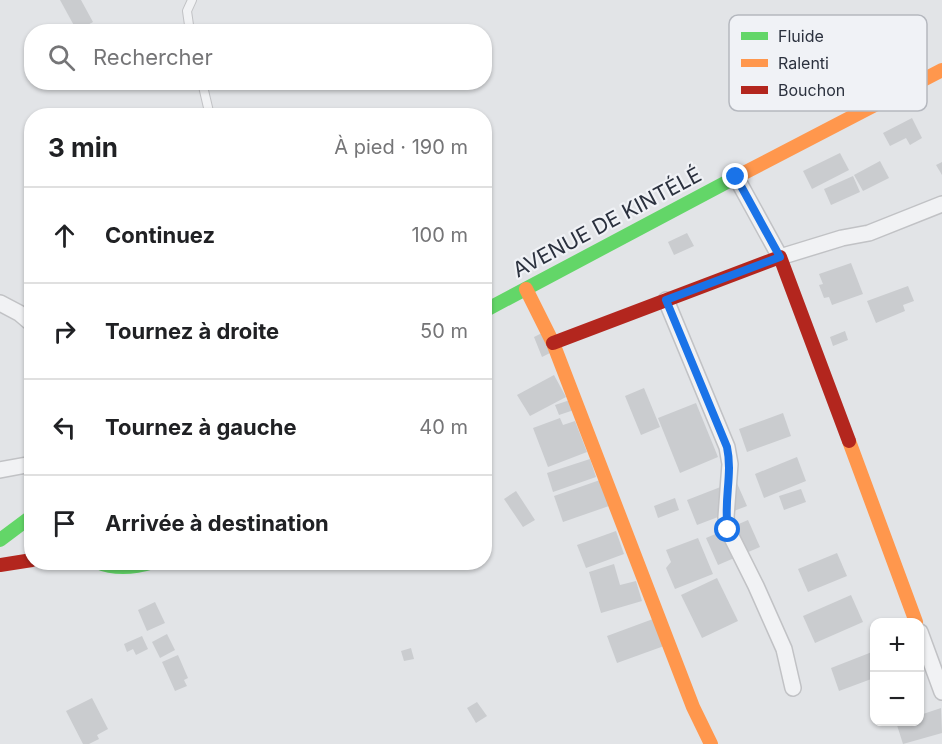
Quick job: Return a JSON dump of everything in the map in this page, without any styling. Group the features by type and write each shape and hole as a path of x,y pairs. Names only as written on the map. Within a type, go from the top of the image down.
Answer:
{"street":[{"name":"AVENUE DE KINTÉLÉ","path":"927,78 942,70"},
{"name":"AVENUE DE KINTÉLÉ","path":"492,307 863,111"},
{"path":"736,177 780,257 915,618"},
{"path":"553,343 780,257 842,238 869,233 942,204"},
{"path":"526,289 553,343 693,706 711,744"},
{"path":"666,300 727,447 730,464 726,517 728,530 784,649 794,688"},
{"path":"0,303 24,317"},
{"path":"0,470 24,466"},
{"path":"0,540 24,522"},
{"path":"0,565 24,561"},
{"path":"924,643 942,692"}],"lane":[{"path":"189,24 187,11 192,0"},
{"path":"204,90 208,108"}],"building":[{"path":"60,0 81,0 93,22 73,24"},
{"path":"912,118 922,138 910,145 906,138 890,146 883,133"},
{"path":"840,153 849,170 812,189 803,171"},
{"path":"880,161 889,178 863,191 854,175"},
{"path":"942,162 942,175 936,165"},
{"path":"853,176 860,192 831,205 824,189"},
{"path":"687,233 694,246 674,255 668,242"},
{"path":"851,263 863,294 832,305 829,297 824,298 819,285 823,284 819,274"},
{"path":"908,286 914,301 903,305 905,311 876,323 867,301"},
{"path":"845,331 848,340 833,346 830,337"},
{"path":"542,333 550,353 542,357 534,337"},
{"path":"554,375 566,397 530,416 517,395"},
{"path":"644,388 660,427 641,435 625,396"},
{"path":"573,399 577,409 559,415 555,405"},
{"path":"696,403 718,457 680,473 658,418"},
{"path":"783,413 791,436 747,452 739,429"},
{"path":"560,418 563,425 575,421 587,452 548,467 533,428"},
{"path":"797,457 806,481 764,498 755,474"},
{"path":"590,459 596,477 553,492 547,473"},
{"path":"600,480 609,506 563,522 554,496"},
{"path":"736,481 747,506 697,525 687,500"},
{"path":"801,489 806,502 784,510 779,496"},
{"path":"516,491 535,520 523,527 504,499"},
{"path":"675,498 679,510 658,518 654,506"},
{"path":"748,520 760,547 718,565 706,538"},
{"path":"616,531 624,554 586,568 577,545"},
{"path":"698,538 713,574 675,589 666,568 671,562 666,550"},
{"path":"837,553 847,576 808,592 798,569"},
{"path":"614,564 620,585 636,581 642,601 601,613 589,572"},
{"path":"717,578 738,621 702,638 681,595"},
{"path":"851,595 863,622 815,643 803,616"},
{"path":"155,602 165,623 147,631 138,610"},
{"path":"653,619 664,646 617,663 607,636"},
{"path":"167,634 175,650 160,658 152,642"},
{"path":"142,636 148,649 136,655 133,649 127,652 124,644"},
{"path":"411,648 414,659 404,661 401,651"},
{"path":"870,653 870,679 839,691 831,668"},
{"path":"178,655 188,678 184,680 187,686 175,691 162,662"},
{"path":"92,698 108,729 97,735 99,739 83,744 66,711"},
{"path":"477,702 487,716 476,723 467,708"},
{"path":"941,708 942,733 903,744 897,726 924,726 924,714"}],"traffic: fast":[{"path":"492,307 740,175"},
{"path":"0,540 24,522"}],"traffic: slow":[{"path":"927,78 942,70"},
{"path":"740,175 863,111"},
{"path":"526,289 553,343 693,707 711,744"},
{"path":"849,441 915,618"}],"traffic: jam":[{"path":"553,343 780,257 849,441"},
{"path":"0,565 24,561"}],"route":[{"path":"728,530 726,517 730,464 727,447 666,300 780,257 736,177"}]}
